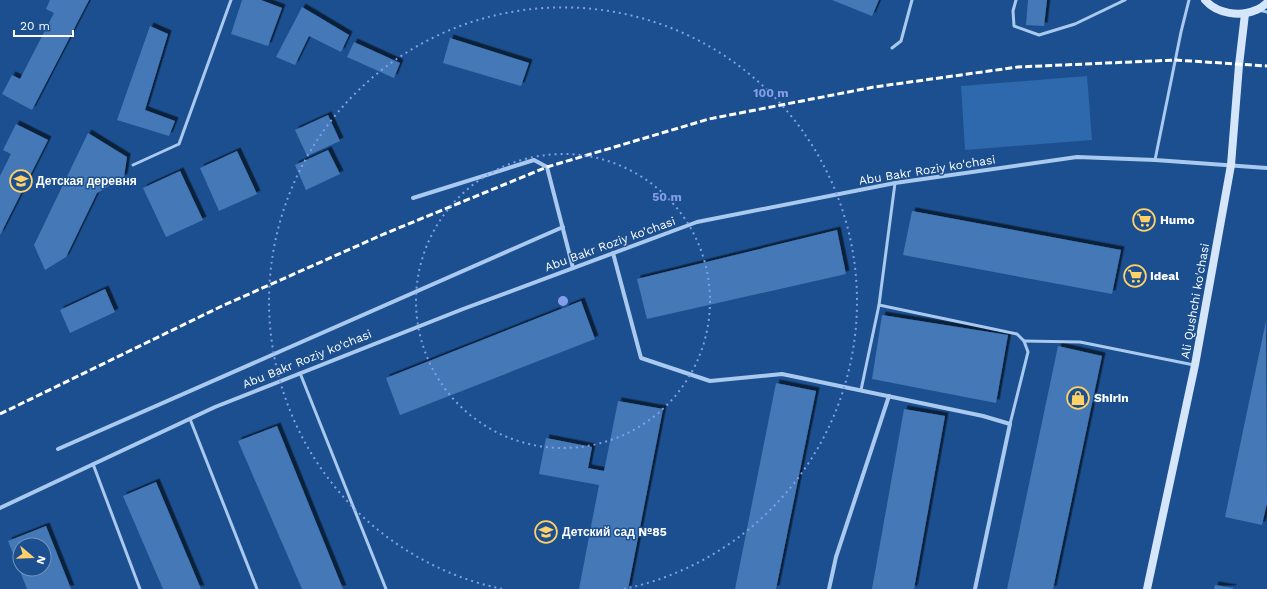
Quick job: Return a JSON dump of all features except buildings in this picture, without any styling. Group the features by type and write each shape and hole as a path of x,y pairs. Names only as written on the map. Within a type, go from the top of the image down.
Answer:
{"main road":[{"path":"1197,0 1206,1 1218,10 1231,14 1245,14 1257,10 1267,3"},
{"name":"Ali Qushchi ko'chasi","path":"1147,589 1195,365 1231,165 1239,65 1245,14"}],"street":[{"name":"Abu Bakr Roziy ko'chasi","path":"0,508 215,407 463,309 696,222 895,183 1077,157 1155,160 1267,168"},
{"path":"413,198 534,160 548,167 573,268"},
{"path":"58,449 563,227"},
{"path":"613,253 641,358 710,381 782,374 983,416 1010,424 975,589"},
{"path":"829,589 836,557 889,396"}],"lane":[{"path":"133,165 179,144 231,0"},
{"path":"892,48 901,41 912,0"},
{"path":"1016,0 1014,26 1039,34 1075,24 1125,0"},
{"path":"1155,160 1176,53 1189,0"},
{"path":"1257,10 1267,12"},
{"path":"861,390 879,304 895,183"},
{"path":"879,304 1017,334 1024,341 1028,352 1010,424"},
{"path":"1024,341 1080,342 1195,365"},
{"path":"300,373 386,589"},
{"path":"190,419 257,589"},
{"path":"92,464 140,589"}],"shaded area":[{"path":"1087,76 1092,140 965,150 961,86"}],"railway":[{"path":"0,414 222,306 384,234 547,167 709,119 874,87 1018,67 1175,60 1267,66"}],"place":[{"name":"Детская деревня","path":"21,181"},
{"name":"Humo","path":"1144,220"},
{"name":"Ideal","path":"1135,276"},
{"name":"Shirin","path":"1078,398"},
{"name":"Детский сад №85","path":"546,532"}]}
